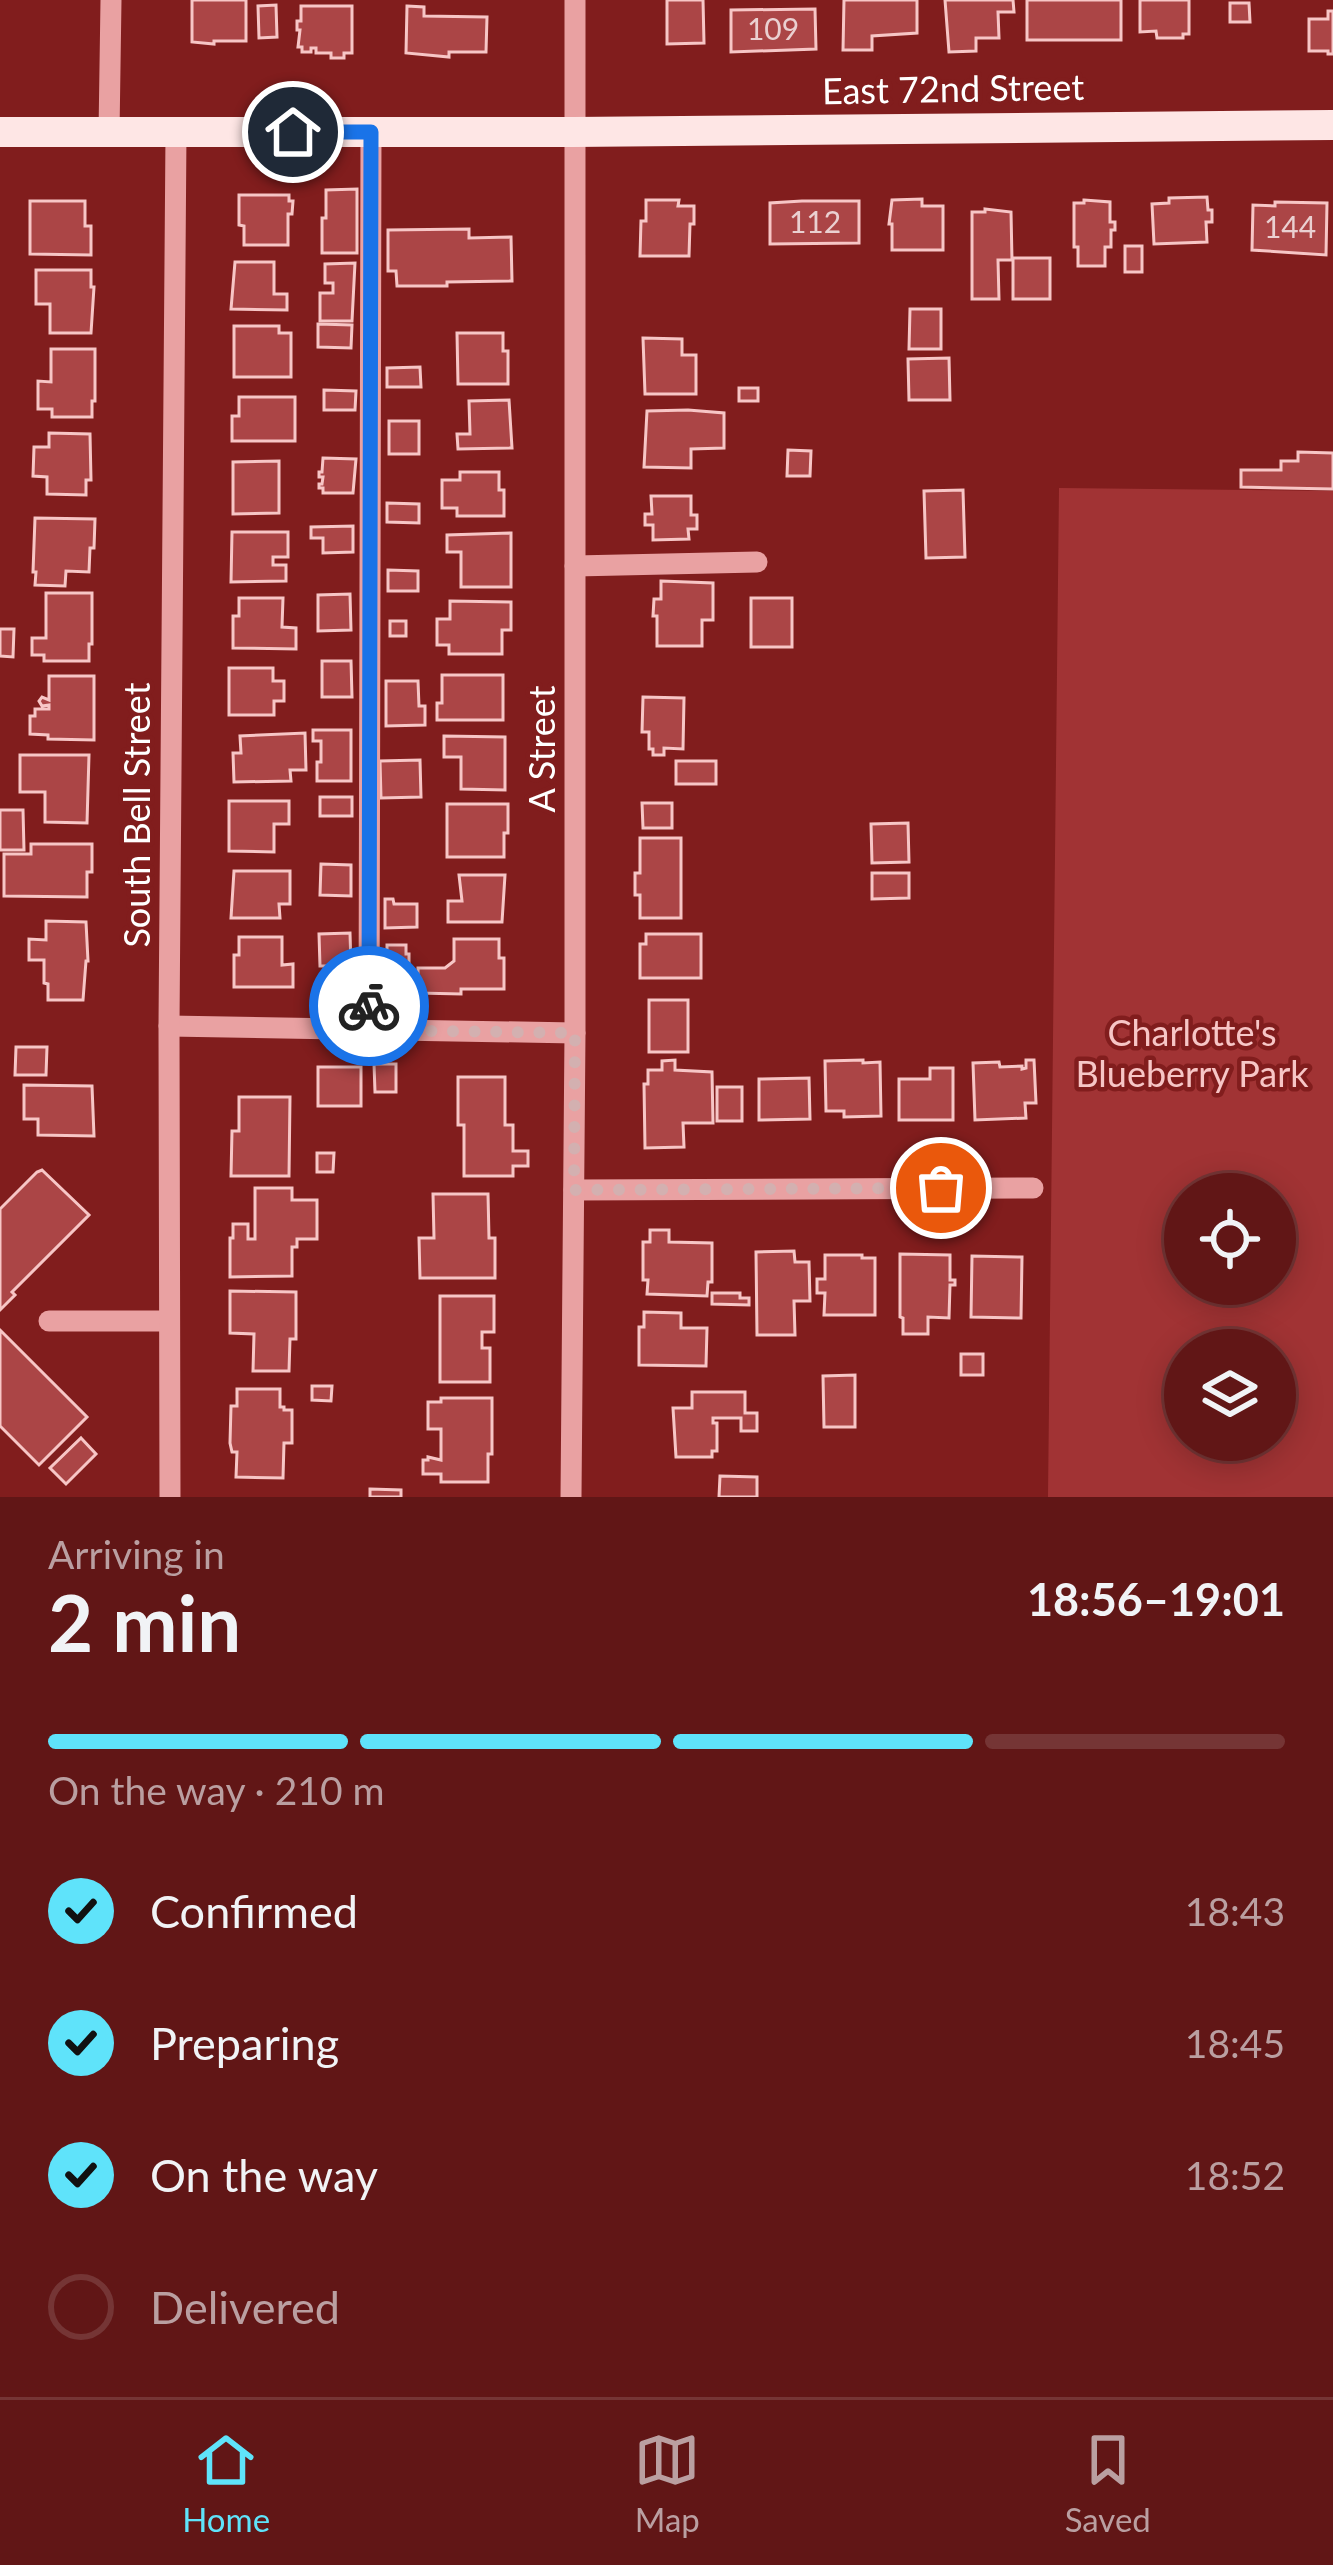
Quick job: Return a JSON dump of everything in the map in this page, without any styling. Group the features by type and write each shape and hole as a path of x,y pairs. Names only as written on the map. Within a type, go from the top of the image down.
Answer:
{"main road":[{"name":"East 72nd Street","path":"0,132 1333,125"}],"street":[{"path":"109,133 111,0"},
{"name":"A Street","path":"571,1497 575,0"},
{"path":"369,1030 371,132"},
{"name":"South Bell Street","path":"170,1497 176,133"},
{"path":"575,566 757,562"},
{"path":"169,1026 575,1033"},
{"path":"574,1190 1033,1188"},
{"path":"49,1321 170,1321"}],"green space":[{"name":"Charlotte's Blueberry Park","path":"1059,488 1333,491 1333,1497 1048,1497"}],"building":[{"path":"192,0 246,0 246,41 192,42"},
{"path":"667,0 703,0 704,43 667,44"},
{"path":"844,0 917,0 917,33 872,36 872,50 843,50"},
{"path":"945,0 1013,0 1014,12 998,12 999,38 976,38 976,51 949,52"},
{"path":"1027,0 1121,0 1121,40 1027,40"},
{"path":"1140,0 1189,0 1189,34 1157,38 1156,31 1140,32"},
{"path":"1230,3 1249,3 1250,22 1230,22"},
{"path":"276,5 277,37 259,38 258,6"},
{"path":"301,6 352,6 352,53 331,58 331,53 316,53 316,48 302,52 297,30"},
{"path":"407,6 424,7 424,16 487,17 486,52 449,52 449,57 406,53"},
{"path":"815,9 816,49 731,52 731,10"},
{"path":"1328,11 1333,11 1333,54 1309,51 1309,19 1328,19"},
{"path":"357,189 357,253 322,253 326,190"},
{"path":"239,195 289,195 293,201 288,245 244,245"},
{"path":"1207,197 1212,222 1206,222 1207,242 1154,244 1152,204 1169,203 1169,198"},
{"path":"922,199 922,206 943,206 943,250 892,250 892,200"},
{"path":"646,200 679,200 678,206 694,206 689,256 640,256"},
{"path":"30,201 85,201 91,255 30,254"},
{"path":"859,201 859,243 770,244 770,203"},
{"path":"1110,202 1115,230 1111,230 1111,247 1105,247 1105,266 1078,266 1074,203"},
{"path":"1275,202 1327,203 1326,255 1252,250 1253,205 1275,206"},
{"path":"972,212 1011,212 1012,260 998,260 999,299 972,299"},
{"path":"469,229 469,238 511,237 512,281 397,286 396,271 388,271 388,230"},
{"path":"1125,246 1142,246 1142,272 1125,272"},
{"path":"1013,258 1050,258 1050,299 1013,299"},
{"path":"235,262 274,262 274,294 287,294 287,310 231,309"},
{"path":"355,263 352,321 320,321 320,293 333,293 333,283 325,283 325,264"},
{"path":"36,270 91,270 91,333 50,333 50,304 36,304"},
{"path":"910,309 941,309 941,349 909,349"},
{"path":"318,324 352,325 351,348 318,347"},
{"path":"234,326 279,326 279,333 291,333 291,377 234,377"},
{"path":"457,333 503,333 508,384 458,384"},
{"path":"643,338 682,339 682,355 696,355 696,394 645,394"},
{"path":"51,349 95,349 92,417 52,417 52,409 38,409 38,381 51,382"},
{"path":"949,358 950,400 909,400 908,359"},
{"path":"420,367 421,387 387,387 387,368"},
{"path":"739,388 758,388 758,401 739,401"},
{"path":"324,390 356,391 355,410 324,410"},
{"path":"239,397 295,397 295,441 232,441 232,416 239,416"},
{"path":"509,400 512,448 458,449 457,434 470,434 469,401"},
{"path":"647,411 724,413 724,448 691,449 691,468 644,467"},
{"path":"389,421 419,421 419,454 389,454"},
{"path":"49,433 90,434 91,480 86,480 86,495 47,494 47,477 33,476 34,447 49,447"},
{"path":"788,450 811,451 810,476 787,476"},
{"path":"1298,452 1333,453 1333,489 1241,487 1241,470 1281,470 1281,461 1298,461"},
{"path":"323,458 356,459 353,493 323,493 319,472"},
{"path":"279,461 279,513 233,514 233,462"},
{"path":"460,472 499,472 504,516 457,516 457,508 442,508 442,480 460,480"},
{"path":"963,490 965,557 926,558 924,491"},
{"path":"651,496 691,496 697,529 688,529 689,539 653,540 653,525 645,525 645,514 652,514"},
{"path":"387,503 419,504 419,523 387,522"},
{"path":"35,518 95,519 89,572 66,571 65,586 35,585"},
{"path":"353,526 353,552 323,553 323,538 311,538 311,527"},
{"path":"232,532 288,532 288,557 273,557 273,565 286,565 286,581 231,582"},
{"path":"511,533 511,587 461,587 461,552 447,552 447,535"},
{"path":"388,570 418,571 418,591 388,591"},
{"path":"661,581 713,583 713,620 702,620 702,646 657,646 654,599 661,599"},
{"path":"46,593 92,593 89,661 44,661 44,655 32,655 32,638 46,638"},
{"path":"350,594 351,630 318,631 318,595"},
{"path":"239,598 283,598 282,627 296,628 296,649 233,648 233,616 239,616"},
{"path":"751,598 792,598 792,647 751,647"},
{"path":"450,601 511,602 511,630 502,630 502,654 449,654 449,645 437,645 437,619 450,619"},
{"path":"390,621 406,621 406,636 390,636"},
{"path":"0,629 14,629 13,657 0,656"},
{"path":"322,661 351,661 352,697 322,697"},
{"path":"229,668 273,668 273,681 284,681 284,701 274,701 274,715 229,715"},
{"path":"442,675 503,675 503,720 437,720"},
{"path":"49,676 94,676 94,740 30,734 35,709 49,709 39,701 42,697 49,700"},
{"path":"386,681 418,681 425,725 386,726"},
{"path":"643,697 684,698 683,749 664,748 664,755 653,755 649,732 642,732"},
{"path":"313,730 351,730 351,781 317,781 321,741 313,741"},
{"path":"305,733 306,770 290,770 291,781 234,782 233,753 241,753 240,736"},
{"path":"444,736 505,737 505,790 461,789 461,757 444,757"},
{"path":"20,755 89,755 87,823 45,822 45,792 20,792"},
{"path":"420,760 421,797 381,798 380,761"},
{"path":"676,761 716,761 716,784 676,784"},
{"path":"320,797 352,797 352,816 320,816"},
{"path":"229,801 289,801 289,824 274,824 274,852 229,851"},
{"path":"642,803 672,803 672,828 643,828"},
{"path":"447,804 508,804 504,857 447,857"},
{"path":"0,810 23,810 24,850 0,850"},
{"path":"908,823 909,862 872,863 871,824"},
{"path":"640,838 681,838 681,918 640,918 635,873 640,873"},
{"path":"31,844 92,844 87,897 4,896 4,854 31,854"},
{"path":"321,864 351,865 351,896 320,895"},
{"path":"234,871 290,871 290,904 279,904 280,918 231,918"},
{"path":"872,873 909,873 909,898 872,899"},
{"path":"459,875 505,875 502,922 448,922 448,901 462,901"},
{"path":"385,899 417,904 417,927 385,928"},
{"path":"46,921 86,922 83,1000 48,1000 44,960 29,960 29,939 46,940"},
{"path":"350,933 351,966 320,966 319,934"},
{"path":"646,934 701,934 701,978 640,978 640,944 646,944"},
{"path":"239,937 282,937 282,965 293,964 293,987 234,987"},
{"path":"454,939 499,939 504,989 418,993 418,968 445,968 454,961"},
{"path":"387,945 406,945 409,987 384,987"},
{"path":"649,1000 688,1000 688,1052 649,1052"},
{"path":"16,1047 47,1047 46,1075 15,1075"},
{"path":"675,1060 675,1070 712,1072 713,1123 683,1123 684,1147 645,1148 648,1070 662,1070 662,1061"},
{"path":"1026,1060 1034,1060 1036,1103 1025,1103 1026,1118 975,1120 973,1063 999,1062 1000,1067 1022,1069"},
{"path":"825,1061 880,1062 881,1116 844,1117 844,1111 826,1111"},
{"path":"374,1064 396,1064 396,1092 375,1092"},
{"path":"318,1067 361,1067 361,1106 318,1106"},
{"path":"930,1068 953,1068 953,1120 899,1120 899,1079 930,1079"},
{"path":"458,1077 505,1077 505,1125 513,1125 513,1151 528,1151 528,1166 513,1166 513,1176 464,1176"},
{"path":"809,1078 810,1119 759,1120 759,1079"},
{"path":"24,1085 92,1086 94,1136 38,1135 38,1119 24,1119"},
{"path":"717,1087 742,1087 742,1121 717,1121"},
{"path":"239,1097 290,1097 289,1176 231,1176"},
{"path":"317,1153 334,1153 333,1172 317,1172"},
{"path":"42,1170 89,1215 0,1310 0,1209"},
{"path":"255,1188 292,1188 292,1200 317,1200 317,1239 297,1239 297,1247 292,1247 292,1276 230,1277 233,1224 248,1224 248,1239 255,1239"},
{"path":"433,1194 488,1194 495,1278 420,1278 419,1238 434,1238"},
{"path":"650,1230 669,1230 669,1242 712,1243 712,1282 708,1282 707,1296 647,1294 643,1242 650,1242"},
{"path":"794,1251 795,1262 809,1262 810,1301 794,1301 795,1335 757,1335 756,1252"},
{"path":"900,1254 950,1255 950,1280 955,1285 950,1285 949,1318 928,1317 928,1334 903,1334"},
{"path":"825,1255 875,1258 875,1315 824,1315 825,1293 817,1293 817,1279 825,1279"},
{"path":"972,1256 1022,1257 1021,1318 971,1317"},
{"path":"230,1291 296,1292 296,1339 290,1339 289,1371 253,1371 254,1334 230,1333"},
{"path":"712,1293 740,1293 740,1298 749,1298 749,1305 712,1304"},
{"path":"440,1296 494,1296 494,1332 482,1332 482,1348 490,1348 490,1382 440,1382"},
{"path":"644,1312 681,1313 681,1328 707,1328 706,1366 639,1365"},
{"path":"0,1330 87,1417 39,1465 0,1426"},
{"path":"961,1354 983,1354 983,1375 961,1375"},
{"path":"855,1375 855,1427 824,1427 823,1376"},
{"path":"312,1386 332,1386 331,1401 312,1400"},
{"path":"237,1389 280,1389 280,1407 292,1410 292,1443 284,1443 283,1478 236,1477 237,1452 232,1452 230,1443 231,1406 237,1406"},
{"path":"692,1392 745,1392 745,1413 757,1413 757,1431 741,1431 741,1418 713,1418 717,1451 712,1451 712,1457 676,1457 673,1408 692,1408"},
{"path":"441,1398 492,1398 488,1482 441,1482 441,1474 423,1474 423,1460 441,1460 441,1429 428,1429 428,1402 441,1402"},
{"path":"81,1438 96,1454 66,1484 50,1468"},
{"path":"720,1476 757,1477 757,1497 719,1497"},
{"path":"370,1489 401,1490 401,1497 370,1497"}],"way so far":[{"path":"369,1006 369,1030 575,1033 574,1190 941,1188"}],"route":[{"path":"293,132 371,132 369,1006"}]}
